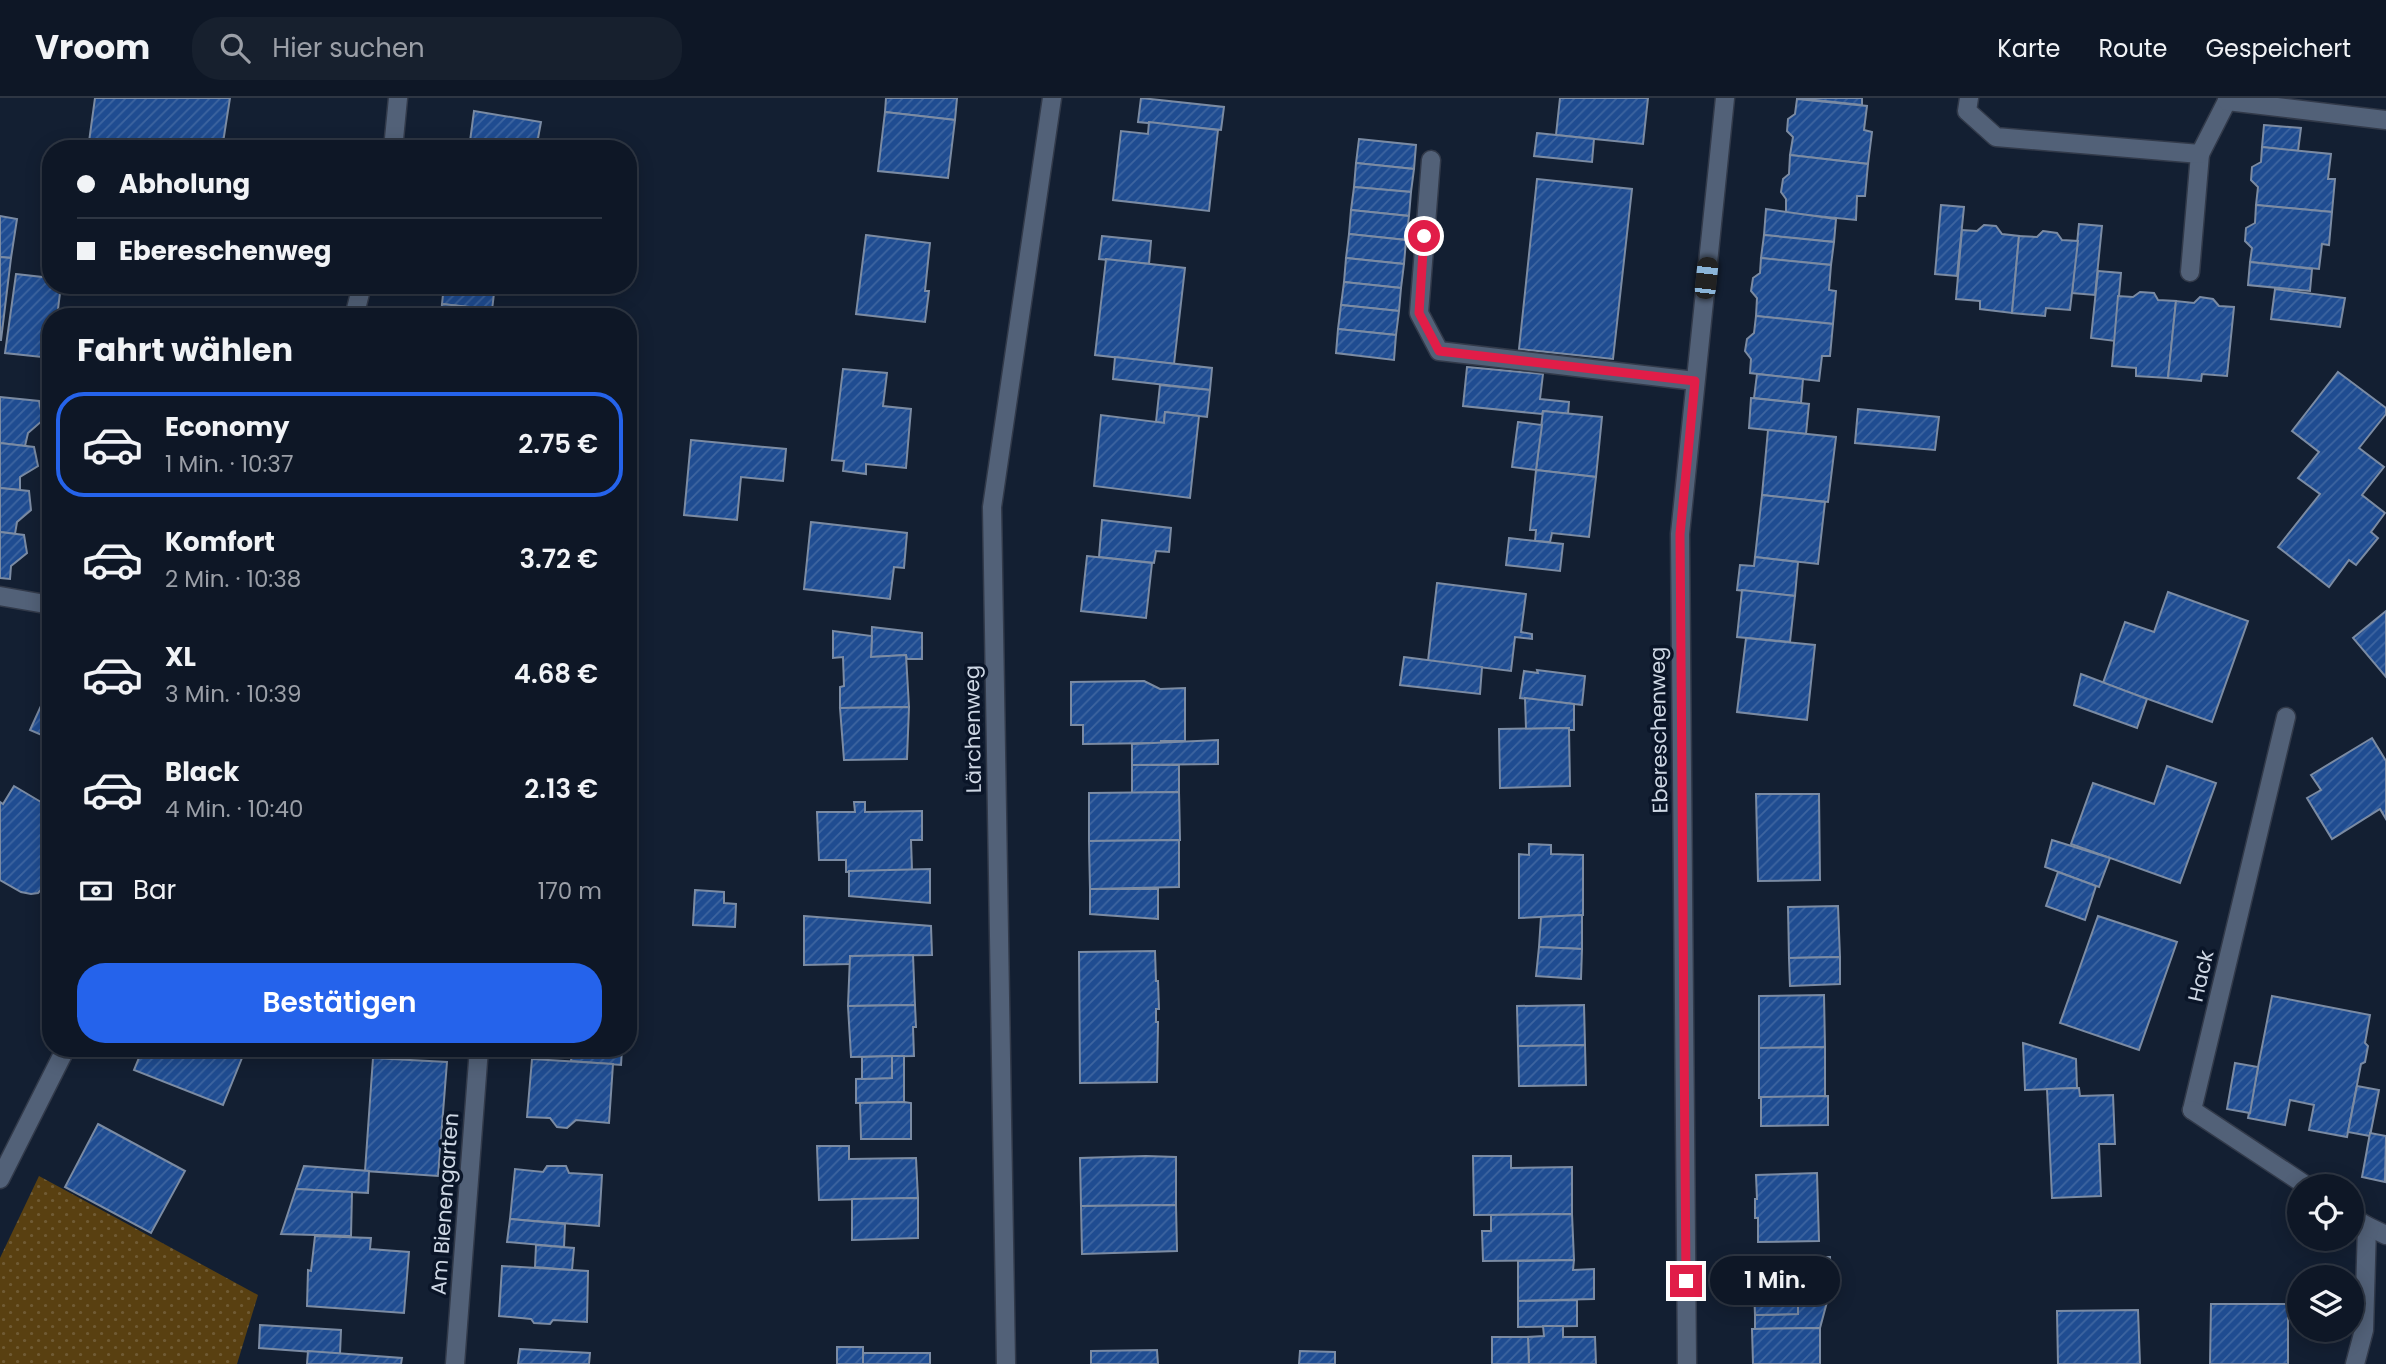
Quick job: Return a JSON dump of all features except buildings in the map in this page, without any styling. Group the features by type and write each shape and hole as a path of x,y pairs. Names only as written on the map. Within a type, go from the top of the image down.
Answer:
{"street":[{"path":"394,140 398,98"},
{"name":"Lärchenweg","path":"1006,1364 992,507 1052,98"},
{"name":"Ebereschenweg","path":"1687,1364 1680,534 1725,98"},
{"path":"1969,98 1968,111 1996,137 2200,154"},
{"path":"2190,272 2200,154 2227,99 2386,120"},
{"path":"1431,160 1419,313 1439,351 1695,381"},
{"path":"0,596 42,604"},
{"name":"Hack","path":"2286,718 2192,1110 2289,1174"},
{"path":"0,1179 61,1057"},
{"name":"Am Bienengarten","path":"455,1364 479,1057"},
{"path":"2364,1224 2386,1235"},
{"path":"2355,1364 2364,1330 2360,1251"}],"shaded area":[{"path":"39,1176 258,1295 237,1364 0,1364 0,1258"}],"route":[{"path":"1424,236 1419,313 1439,351 1695,381 1680,534 1686,1281"}]}
